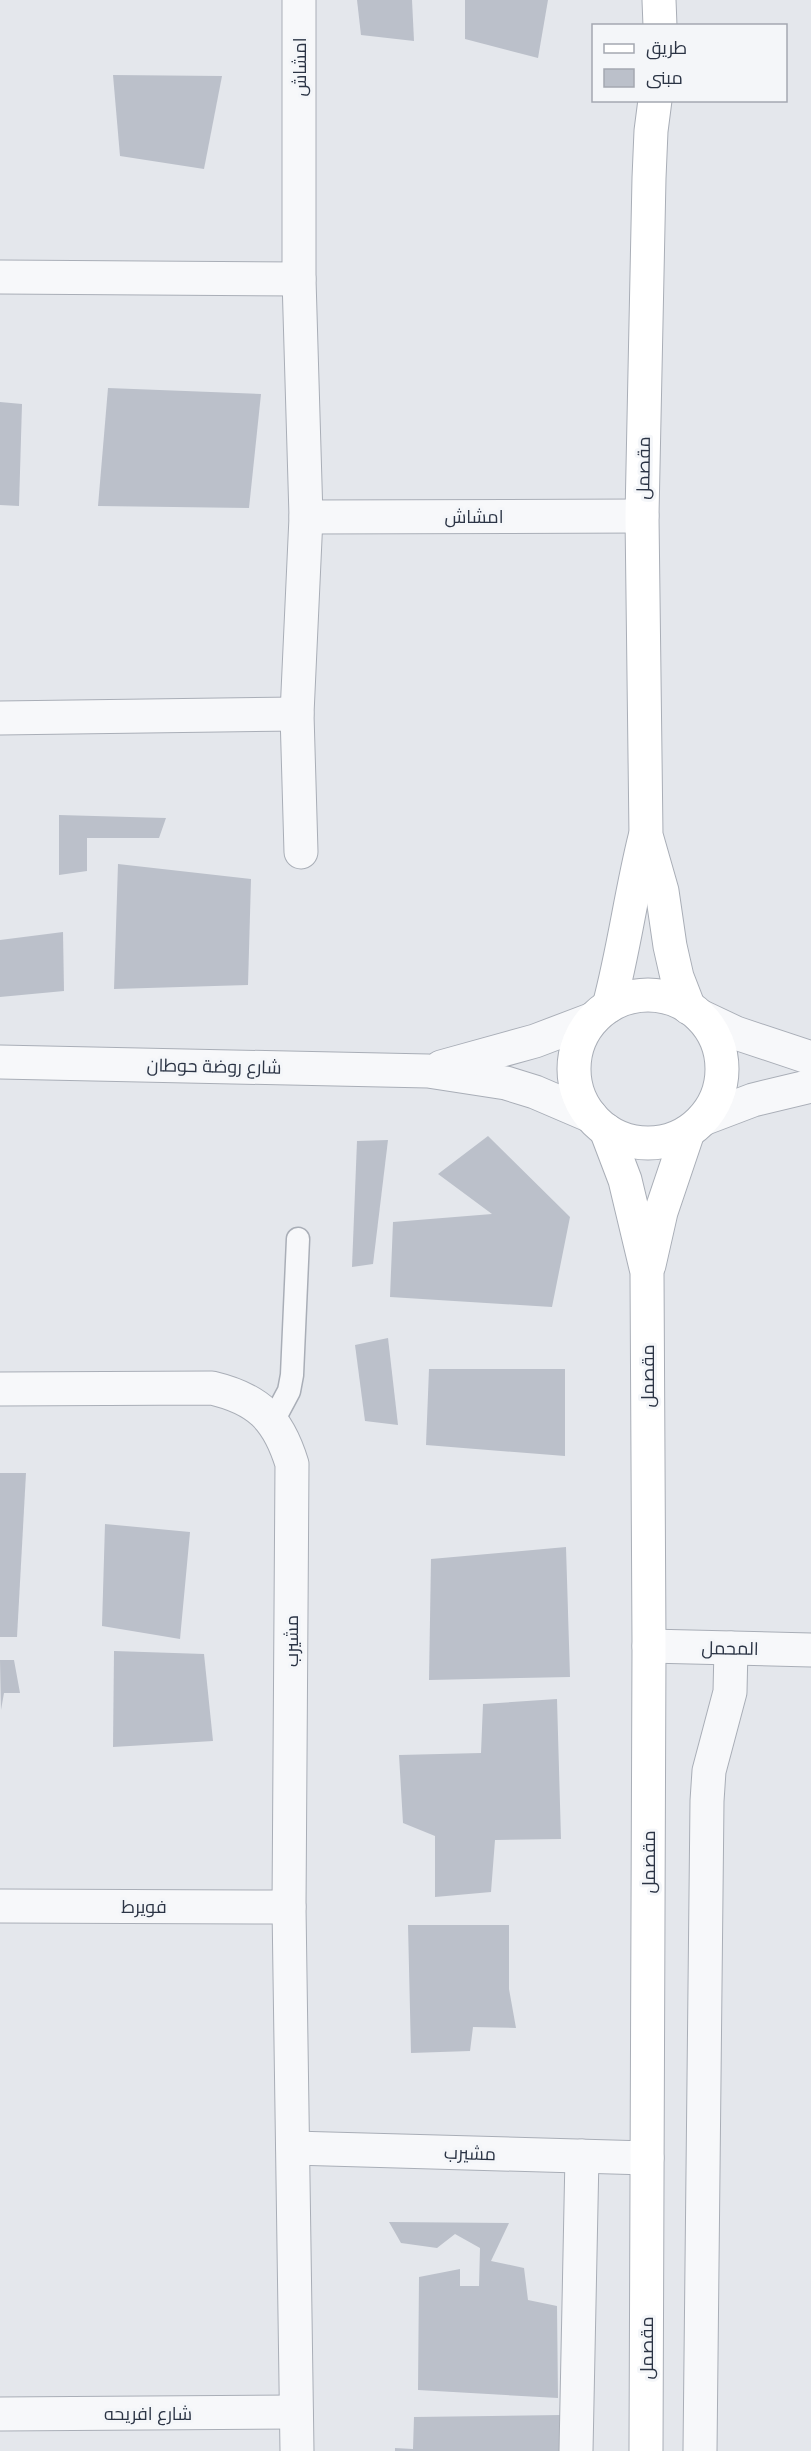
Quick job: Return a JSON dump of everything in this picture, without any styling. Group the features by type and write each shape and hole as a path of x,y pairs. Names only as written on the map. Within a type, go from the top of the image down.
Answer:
{"street":[{"name":"امشاش","path":"299,0 299,279 306,518 297,714 301,852"},
{"path":"659,0 660,24"},
{"name":"مقصمل","path":"601,1012 624,947 632,893 646,835 642,516 649,178 655,102"},
{"path":"0,277 299,279"},
{"name":"امشاش","path":"306,518 642,516"},
{"path":"0,718 297,714"},
{"name":"مقصمل","path":"646,835 662,891 675,967 694,1012"},
{"path":"811,1058 746,1036 670,998 650,995 628,997 601,1012 581,1037 574,1056 574,1077 579,1098 598,1123 625,1139 646,1143 668,1141 753,1100 811,1086"},
{"name":"شارع روضة حوطان","path":"428,1071 536,1041 601,1012"},
{"path":"694,1012 713,1033 721,1055 722,1077 716,1100 695,1126"},
{"name":"شارع روضة حوطان","path":"0,1062 428,1071 506,1083 563,1103 598,1123"},
{"name":"مقصمل","path":"598,1123 625,1180 647,1272 649,1646 646,2451"},
{"name":"مقصمل","path":"647,1272 661,1212 695,1126"},
{"name":"مشيرب","path":"0,1389 212,1388 235,1394 256,1405 273,1421 285,1441 292,1464 289,1907 297,2451"},
{"name":"المحمل","path":"649,1646 811,1650"},
{"path":"700,2451 707,1801 709,1771 730,1692 731,1648"},
{"name":"فويرط","path":"0,1906 289,1907"},
{"name":"مشيرب","path":"293,2148 647,2158"},
{"path":"576,2451 582,2156"},
{"name":"شارع افريحه","path":"0,2414 296,2412"}],"lane":[{"path":"273,1421 289,1391 292,1375 298,1239"}],"building":[{"path":"357,0 412,0 414,41 361,35"},
{"path":"465,0 548,0 538,58 465,39"},
{"path":"113,75 222,76 204,169 120,156"},
{"path":"108,388 261,394 249,508 98,506"},
{"path":"0,402 22,404 19,506 0,505"},
{"path":"59,815 166,818 159,838 87,838 87,871 59,875"},
{"path":"118,864 251,879 248,985 114,989"},
{"path":"63,932 64,991 0,997 0,940"},
{"path":"488,1136 570,1217 552,1307 390,1297 393,1222 492,1214 438,1174"},
{"path":"388,1140 373,1264 352,1267 357,1141"},
{"path":"388,1338 398,1425 365,1421 355,1345"},
{"path":"429,1369 565,1369 565,1456 426,1445"},
{"path":"0,1473 26,1473 17,1637 0,1637"},
{"path":"105,1524 190,1532 180,1639 102,1626"},
{"path":"566,1547 570,1677 429,1680 431,1559"},
{"path":"114,1651 204,1654 213,1741 113,1747"},
{"path":"0,1660 14,1660 20,1693 4,1693 1,1710"},
{"path":"557,1699 561,1839 495,1840 491,1892 435,1897 435,1836 403,1823 399,1755 481,1753 483,1704"},
{"path":"408,1925 509,1925 509,1989 516,2028 473,2027 470,2051 411,2053"},
{"path":"389,2222 509,2223 491,2261 524,2268 528,2300 557,2306 558,2398 418,2390 419,2277 460,2269 460,2286 479,2286 480,2248 455,2234 437,2248 401,2243"},
{"path":"562,2415 561,2451 395,2451 395,2448 413,2449 414,2417"}]}
